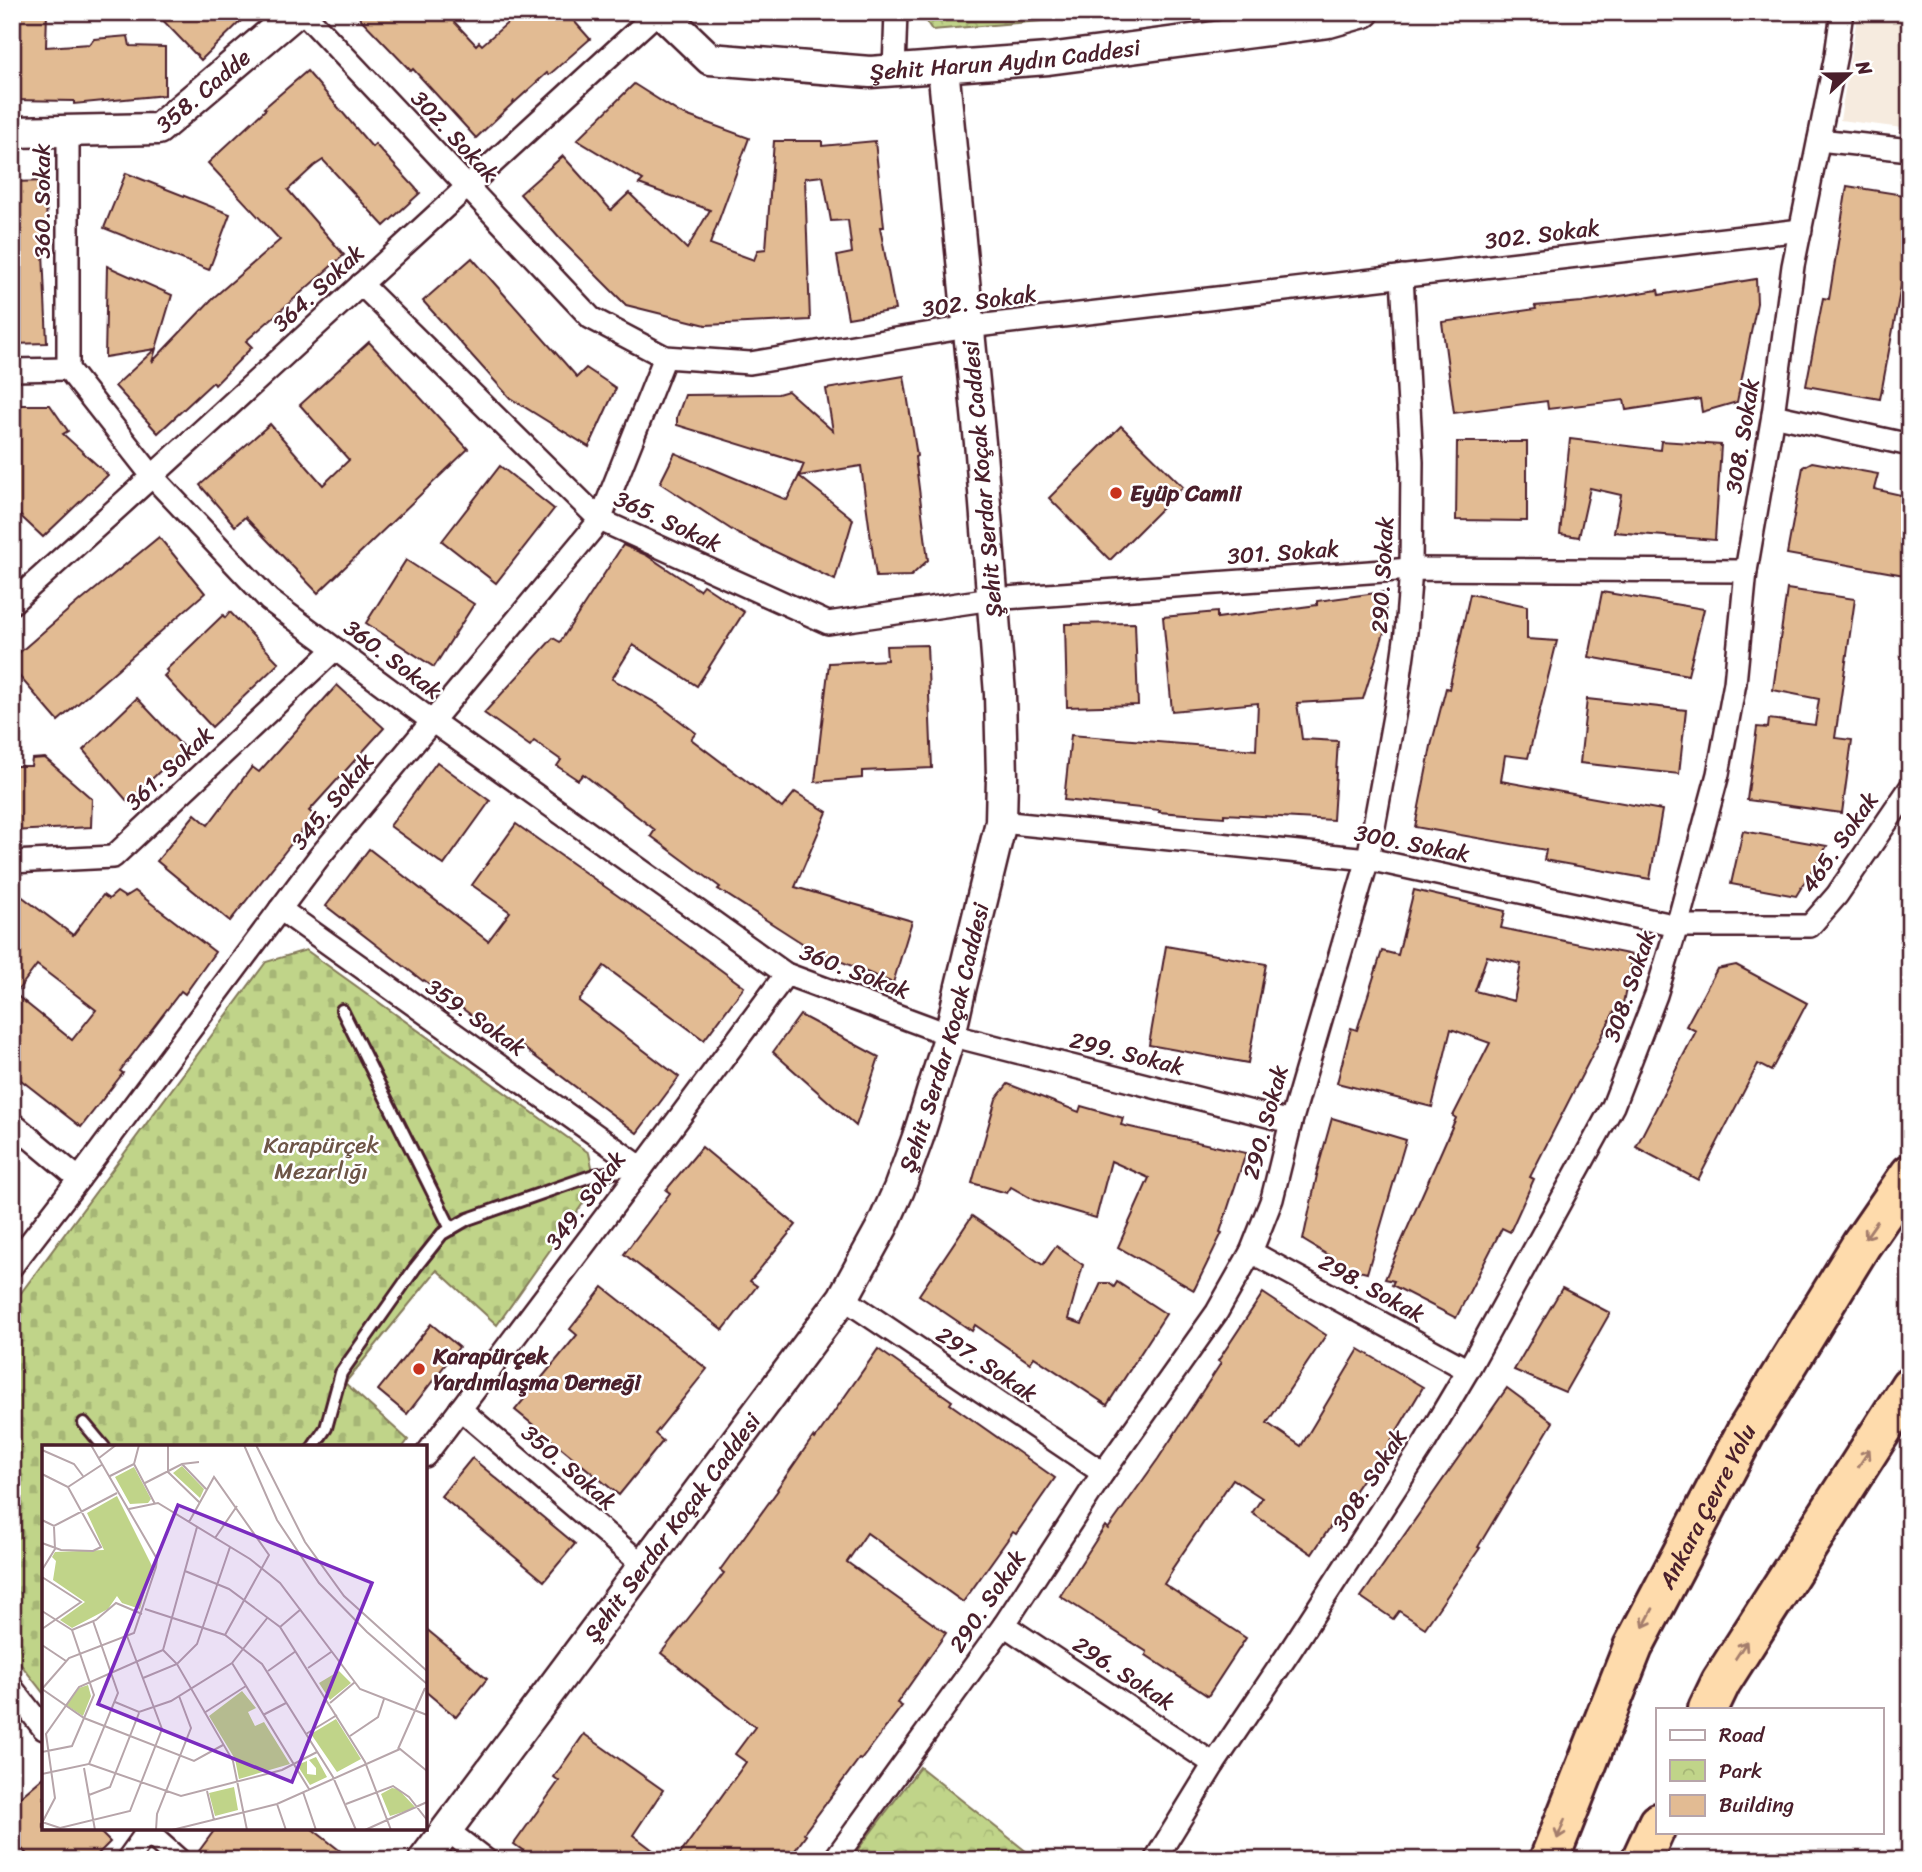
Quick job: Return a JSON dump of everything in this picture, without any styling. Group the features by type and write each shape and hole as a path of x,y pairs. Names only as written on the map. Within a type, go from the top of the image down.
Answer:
{"highway":[{"name":"Ankara Çevre Yolu","path":"1549,1860 1633,1647 1746,1432 1861,1245 1910,1174"},
{"path":"1709,1708 1721,1682 1910,1386"},
{"path":"1641,1860 1656,1827"}],"street":[{"name":"358. Cadde","path":"12,132 158,129 296,12"},
{"name":"302. Sokak","path":"303,12 591,318 665,357 750,363 968,327 1801,230"},
{"name":"364. Sokak","path":"12,603 660,12"},
{"name":"Şehit Harun Aydın Caddesi","path":"660,12 710,59 870,72 1048,60 1329,22 1364,12"},
{"path":"894,70 896,12"},
{"name":"308. Sokak","path":"1154,1860 1424,1444 1468,1370 1613,1106 1656,995 1718,774 1735,683 1746,571 1773,415 1793,267 1836,55 1842,12"},
{"name":"Şehit Serdar Koçak Caddesi","path":"425,1860 842,1298 882,1227 899,1189 950,1035 1001,822 1002,777 1000,694 943,67"},
{"name":"360. Sokak","path":"68,131 68,369 153,477 269,600 432,721 786,974 950,1035"},
{"path":"1819,140 1910,150"},
{"name":"290. Sokak","path":"834,1860 1004,1625 1102,1473 1217,1312 1251,1252 1272,1199 1291,1122 1368,859 1396,705 1411,569 1412,461 1402,276"},
{"name":"365. Sokak","path":"361,284 600,520 828,623 992,599"},
{"name":"345. Sokak","path":"12,1266 319,857 600,520 665,357"},
{"path":"12,370 68,369"},
{"path":"1773,415 1910,445"},
{"name":"301. Sokak","path":"992,599 1411,569 1746,571"},
{"name":"361. Sokak","path":"12,862 113,857 335,649"},
{"name":"465. Sokak","path":"1810,926 1837,895 1910,788"},
{"name":"300. Sokak","path":"1001,822 1368,859 1677,926 1810,926"},
{"name":"359. Sokak","path":"280,909 642,1168"},
{"name":"349. Sokak","path":"427,1453 786,974"},
{"name":"299. Sokak","path":"950,1035 1291,1122"},
{"path":"12,1123 79,1179"},
{"name":"298. Sokak","path":"1251,1252 1468,1370"},
{"name":"297. Sokak","path":"842,1298 1102,1473"},
{"name":"350. Sokak","path":"460,1409 644,1566"},
{"name":"296. Sokak","path":"1004,1625 1214,1764"},
{"path":"12,1688 42,1727"},
{"path":"127,1860 147,1830 179,1860"},
{"path":"447,1830 486,1860"}],"lane":[{"path":"342,1010 451,1229"},
{"path":"314,1445 326,1428 341,1373 442,1234 468,1219 594,1175 642,1168"},
{"path":"84,1423 102,1445"}],"shaded area":[{"path":"1858,12 1910,12 1910,129 1840,120"}],"green space":[{"path":"920,12 1151,12 932,30"},
{"name":"Karapürçek Mezarlığı","path":"306,950 589,1153 596,1185 497,1325 437,1270 345,1383 408,1440 404,1445 42,1445 42,1691 12,1653 12,1305 266,962"},
{"path":"920,1767 1037,1860 850,1860"}],"building":[{"path":"12,12 47,12 46,47 90,44 94,39 128,36 130,46 165,47 165,95 74,104 74,101 12,100"},
{"path":"155,12 250,12 201,60"},
{"path":"354,12 445,12 476,45 479,42 482,45 520,12 566,12 590,39 549,75 547,73 513,101 476,138 413,69 411,71"},
{"path":"307,71 372,147 375,144 420,193 384,226 323,160 314,166 288,190 344,255 246,341 252,347 215,385 213,382 158,433 115,386 155,349 105,357 107,266 172,295 152,362 213,298 280,240 208,163 266,109 264,108"},
{"path":"634,84 680,113 749,138 710,244 754,260 758,250 766,249 774,141 822,141 822,146 875,141 884,227 880,227 895,310 848,318 837,256 852,253 848,220 831,221 823,176 805,178 810,320 706,325 626,305 560,239 520,194 563,156 611,210 629,193 687,249 710,210 639,184 643,180 577,140"},
{"path":"126,173 230,214 209,270 104,228"},
{"path":"46,181 47,252 43,252 47,343 12,344 12,182"},
{"path":"1847,186 1910,196 1910,282 1902,281 1880,399 1806,386 1823,298 1829,299"},
{"path":"472,258 577,377 586,368 616,388 589,447 510,398 423,301"},
{"path":"1756,279 1757,303 1737,402 1702,412 1700,399 1626,410 1624,400 1548,409 1547,401 1454,413 1442,322 1536,309 1535,306 1658,290 1659,295"},
{"path":"369,342 468,449 318,593 245,517 235,526 200,485 270,424 323,485 349,460 300,405"},
{"path":"904,376 917,456 928,560 911,576 876,577 861,466 799,476 804,464 677,425 685,395 778,394 788,391 833,431 826,389"},
{"path":"12,405 50,405 68,431 63,434 108,475 43,537 12,508"},
{"name":"Eyüp Camii","path":"1121,426 1183,487 1110,560 1049,498"},
{"path":"1570,439 1660,450 1661,441 1721,445 1715,540 1614,532 1621,495 1590,488 1579,537 1560,534"},
{"path":"1457,442 1527,442 1527,521 1456,520"},
{"path":"675,453 787,500 799,476 853,519 835,580 738,534 660,483"},
{"path":"1812,462 1878,474 1874,489 1910,497 1910,576 1787,554 1803,467"},
{"path":"500,466 554,509 496,583 442,541"},
{"path":"159,537 205,593 58,721 12,668 12,659"},
{"path":"623,545 646,555 699,590 703,585 744,612 697,686 633,645 612,679 658,704 696,733 691,739 782,808 795,792 827,812 795,887 912,921 893,983 801,945 802,943 718,889 720,887 651,836 655,830 583,774 578,780 557,766 561,760 534,741 530,746 484,713 553,638 560,642"},
{"path":"406,560 474,604 434,667 366,623"},
{"path":"1787,589 1855,599 1835,738 1852,740 1842,813 1747,800 1757,727 1768,728 1769,719 1815,725 1819,699 1773,690"},
{"path":"1384,592 1387,623 1363,699 1297,703 1302,739 1338,741 1333,820 1224,814 1224,817 1064,800 1071,735 1256,750 1258,703 1172,711 1163,617 1217,612 1217,618 1317,605 1317,601"},
{"path":"1602,592 1704,609 1688,675 1589,657"},
{"path":"1470,594 1527,606 1527,639 1557,641 1528,758 1505,755 1501,781 1662,810 1650,879 1544,860 1546,850 1415,827 1431,746 1446,688 1449,689"},
{"path":"230,612 279,663 212,727 164,676 168,672 166,670 223,615 225,618"},
{"path":"1135,623 1138,705 1067,707 1065,624"},
{"path":"927,645 932,768 862,771 862,778 815,782 829,663 887,660 886,646"},
{"path":"337,685 384,728 309,811 314,815 230,921 157,861 195,814 208,825 252,767 259,772"},
{"path":"137,698 184,748 128,802 83,750"},
{"path":"1587,699 1686,710 1679,774 1580,763"},
{"path":"45,758 92,799 91,827 12,831 12,766 31,766 32,759"},
{"path":"437,762 490,801 444,865 390,826"},
{"path":"516,824 744,987 704,1040 604,966 579,1001 679,1077 637,1133 521,1046 518,1050 423,981 326,906 369,849 488,941 510,912 472,885"},
{"path":"1743,831 1827,846 1796,896 1731,884"},
{"path":"12,889 73,935 103,895 109,899 117,892 125,897 135,891 215,952 185,994 181,991 81,1127 12,1073","holes":["37,965 96,1010 72,1040 15,994"]},
{"path":"1414,890 1505,911 1501,928 1633,955 1621,1013 1614,1012 1530,1177 1534,1179 1510,1232 1502,1228 1456,1318 1392,1285 1394,1281 1385,1279 1456,1118 1453,1116 1490,1043 1451,1029 1432,1107 1337,1083 1351,1028 1357,1030 1382,951 1398,955","holes":["1487,956 1521,964 1514,1001 1475,991"]},
{"path":"1166,946 1266,964 1248,1063 1149,1045"},
{"path":"1736,965 1807,1003 1771,1071 1758,1064 1698,1180 1636,1147 1696,1031 1686,1026 1717,969"},
{"path":"800,1015 879,1057 856,1126 773,1052"},
{"path":"1008,1084 1079,1112 1081,1106 1123,1118 1121,1125 1246,1153 1220,1232 1222,1233 1194,1290 1118,1247 1149,1178 1111,1161 1096,1218 1034,1200 1011,1187 1007,1193 972,1183 996,1099"},
{"path":"1332,1118 1406,1140 1367,1273 1351,1269 1303,1240 1316,1175"},
{"path":"702,1147 796,1225 750,1281 757,1286 723,1330 624,1254 670,1193 666,1190"},
{"path":"972,1216 1043,1265 1056,1246 1083,1265 1068,1319 1082,1324 1101,1283 1109,1283 1114,1287 1117,1282 1166,1314 1107,1405 1034,1357 1030,1363 975,1325 972,1331 919,1295"},
{"path":"603,1287 707,1369 655,1434 663,1441 619,1495 515,1410 577,1335 570,1329"},
{"path":"1562,1288 1610,1313 1565,1392 1514,1370"},
{"path":"1263,1293 1326,1335 1267,1423 1301,1446 1359,1349 1423,1387 1377,1464 1374,1462 1312,1554 1252,1513 1262,1498 1233,1479 1164,1584 1246,1638 1208,1696 1146,1655 1147,1652 1060,1596 1105,1526 1108,1529 1158,1459"},
{"name":"Karapürçek Yardımlaşma Derneği","path":"431,1324 459,1347 407,1414 378,1390"},
{"path":"878,1349 1055,1478 963,1602 867,1533 847,1562 946,1633 897,1703 902,1706 804,1833 806,1835 788,1860 676,1860 746,1762 735,1754 755,1727 661,1653 724,1573 720,1570"},
{"path":"1507,1388 1553,1422 1478,1547 1480,1548 1425,1628 1399,1611 1393,1619 1361,1597"},
{"path":"472,1458 575,1544 544,1581 441,1496"},
{"path":"427,1630 487,1679 456,1717 427,1693"},
{"path":"584,1734 663,1790 633,1835 666,1860 536,1860 514,1844 559,1781 554,1777"},
{"path":"42,1779 42,1830 98,1830 110,1842 92,1860 32,1860 12,1838 12,1804"},
{"path":"215,1830 314,1830 352,1860 211,1860 199,1851"}],"place":[{"name":"Eyüp Camii","path":"1116,493"},
{"name":"Karapürçek Yardımlaşma Derneği","path":"419,1369"}]}
